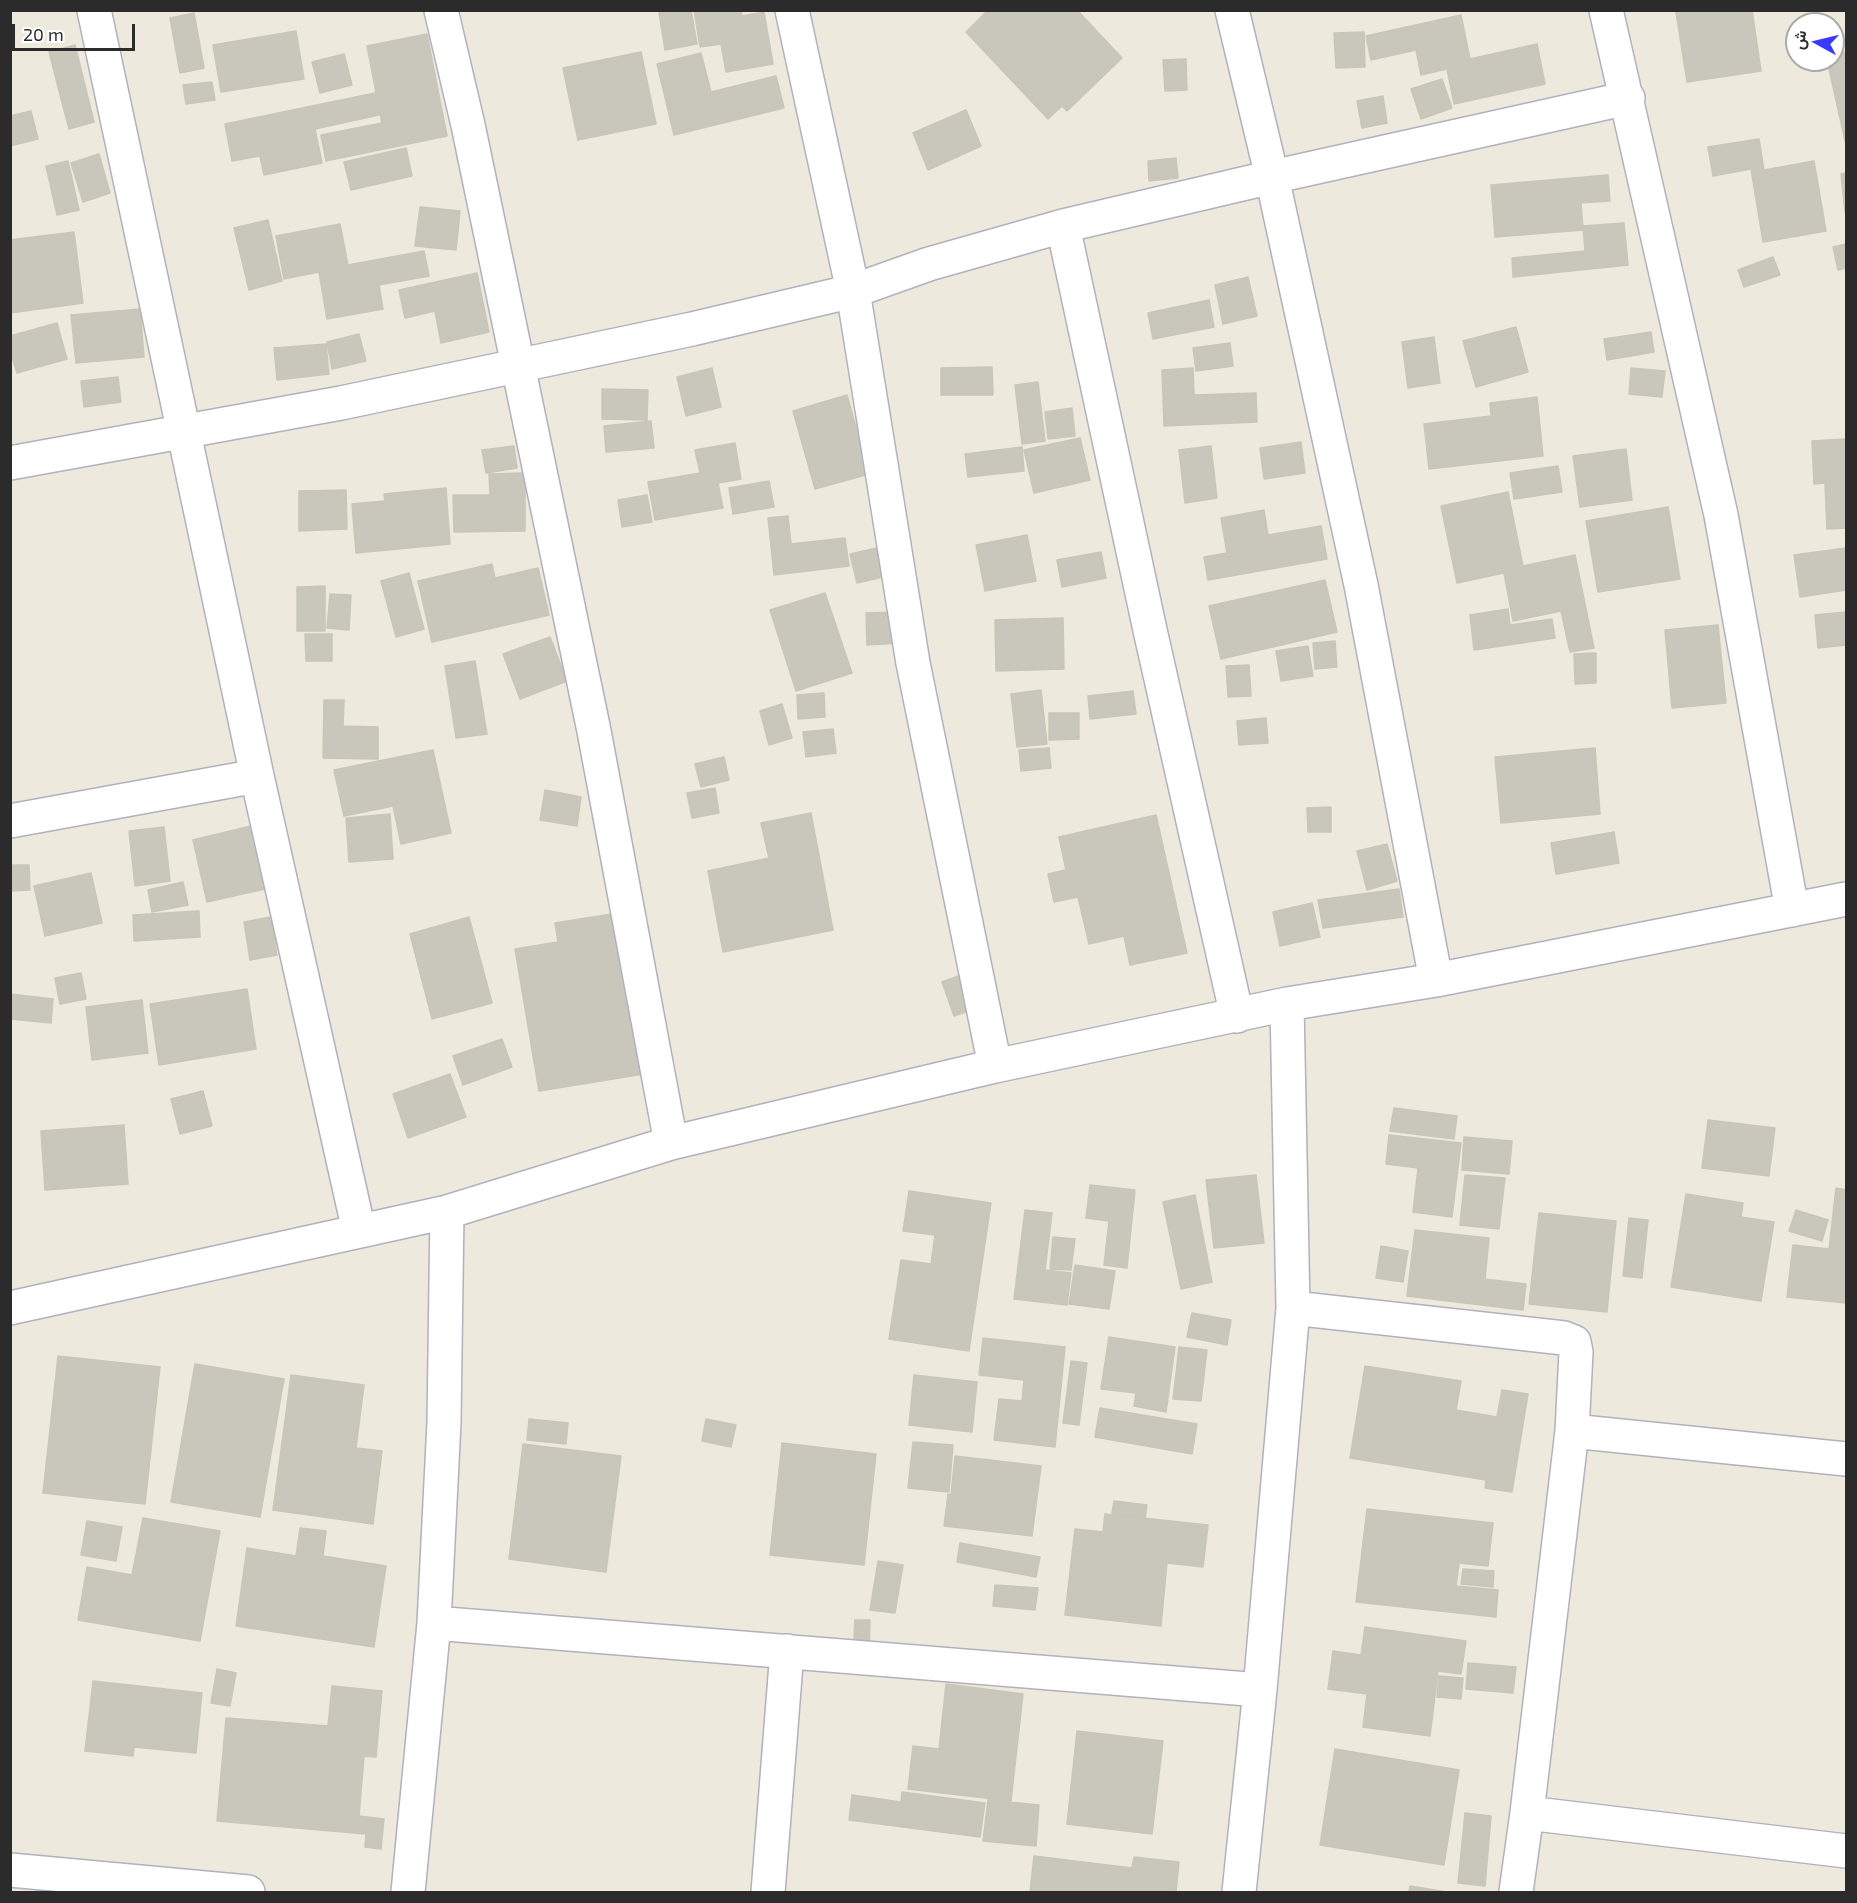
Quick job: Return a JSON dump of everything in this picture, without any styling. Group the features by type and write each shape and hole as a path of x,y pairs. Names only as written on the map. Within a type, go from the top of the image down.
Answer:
{"street":[{"path":"94,10 257,777 359,1231"},
{"path":"441,10 468,124 594,731 671,1143"},
{"path":"792,10 853,291 913,663 995,1066"},
{"path":"1232,10 1272,177 1361,585 1436,980"},
{"path":"1606,10 1628,98 1721,515 1791,910"},
{"path":"10,463 341,403 692,329 853,291 929,264 1063,226 1628,98"},
{"path":"1063,226 1150,630 1238,1016"},
{"path":"10,821 257,777"},
{"path":"10,1308 447,1212 671,1143 995,1066 1287,1004 1436,980 1846,899"},
{"path":"1239,1893 1260,1690 1293,1308 1287,1004"},
{"path":"408,1893 434,1623 444,1422 447,1212"},
{"path":"1293,1308 1564,1338 1574,1342 1576,1352 1572,1431 1516,1893"},
{"path":"1572,1431 1846,1459"},
{"path":"434,1623 1260,1690"},
{"path":"768,1893 787,1651"},
{"path":"1527,1813 1846,1851"},
{"path":"10,1870 248,1893"}],"building":[{"path":"691,10 697,44 665,50 659,13"},
{"path":"694,10 741,10 742,16 764,12 773,64 726,72 721,44 700,47"},
{"path":"988,10 1077,10 1122,58 1067,111 1062,106 1048,119 966,32"},
{"path":"1752,10 1761,71 1687,82 1676,12"},
{"path":"194,13 204,68 180,73 170,18"},
{"path":"1461,15 1470,59 1537,44 1545,84 1454,104 1447,69 1421,75 1416,50 1371,60 1366,36"},
{"path":"296,31 304,79 221,92 213,45"},
{"path":"1364,32 1365,67 1336,68 1334,33"},
{"path":"427,34 447,136 326,161 321,135 382,123 367,46"},
{"path":"75,45 94,122 69,129 49,52"},
{"path":"641,52 656,124 578,140 563,68"},
{"path":"1845,52 1846,145 1830,72 1845,72"},
{"path":"701,53 711,92 776,76 784,108 674,135 657,64"},
{"path":"344,54 352,85 320,93 312,62"},
{"path":"1186,59 1187,90 1165,91 1163,60"},
{"path":"1442,79 1452,108 1421,119 1411,89"},
{"path":"212,82 215,100 186,104 183,85"},
{"path":"375,93 379,115 315,129 322,163 264,175 260,156 232,161 225,124"},
{"path":"1383,96 1387,123 1362,128 1357,101"},
{"path":"966,110 981,146 928,170 913,133"},
{"path":"31,111 38,139 10,146 10,116"},
{"path":"1759,139 1764,170 1814,161 1826,231 1763,242 1751,169 1713,176 1708,147"},
{"path":"406,148 412,176 351,190 344,162"},
{"path":"99,154 110,193 83,202 71,163"},
{"path":"1176,158 1178,178 1149,181 1148,161"},
{"path":"68,161 79,210 57,215 46,166"},
{"path":"1846,173 1846,212 1845,212 1841,174"},
{"path":"1608,175 1610,201 1581,203 1583,230 1495,237 1491,185"},
{"path":"420,207 460,211 456,250 415,246"},
{"path":"268,220 282,281 249,290 234,228"},
{"path":"1624,223 1628,265 1513,277 1512,258 1585,251 1583,226"},
{"path":"340,224 348,265 424,251 429,276 379,285 383,309 327,319 319,272 284,279 276,236"},
{"path":"74,232 83,303 10,313 10,240"},
{"path":"1846,244 1846,268 1838,270 1833,247"},
{"path":"1773,257 1780,275 1744,287 1738,270"},
{"path":"477,273 489,332 441,343 435,311 405,318 399,290"},
{"path":"1248,277 1257,316 1223,324 1215,285"},
{"path":"1209,300 1214,327 1153,339 1148,313"},
{"path":"140,309 144,357 76,363 71,315"},
{"path":"57,323 67,359 17,373 10,350 10,336"},
{"path":"1516,327 1528,372 1476,387 1463,341"},
{"path":"1651,332 1654,352 1607,360 1604,339"},
{"path":"359,334 366,361 332,369 327,342"},
{"path":"1434,337 1440,383 1408,388 1402,342"},
{"path":"1230,343 1233,366 1196,371 1193,348"},
{"path":"326,344 329,374 277,380 274,348"},
{"path":"992,367 993,395 941,395 941,368"},
{"path":"712,368 721,407 686,416 677,377"},
{"path":"1193,368 1194,395 1256,393 1257,422 1164,426 1162,370"},
{"path":"1631,368 1665,371 1662,397 1629,394"},
{"path":"118,377 121,402 84,407 81,381"},
{"path":"1038,382 1045,441 1022,444 1015,385"},
{"path":"602,389 648,390 647,420 602,419"},
{"path":"847,395 869,474 815,489 793,411"},
{"path":"1537,397 1543,456 1429,469 1424,424 1491,416 1490,403"},
{"path":"1072,408 1075,436 1048,439 1045,412"},
{"path":"651,421 654,448 606,452 604,426"},
{"path":"1080,438 1090,480 1034,493 1024,450"},
{"path":"1846,439 1846,528 1827,529 1825,483 1814,484 1812,441"},
{"path":"1301,442 1305,473 1264,479 1260,448"},
{"path":"735,443 741,479 718,483 723,508 655,520 648,482 700,473 695,450"},
{"path":"514,446 517,468 486,473 482,450"},
{"path":"1211,446 1217,498 1185,503 1179,450"},
{"path":"1022,447 1024,471 968,477 965,454"},
{"path":"1626,449 1632,500 1580,507 1573,456"},
{"path":"1558,466 1562,492 1514,499 1510,473"},
{"path":"525,473 525,531 454,532 453,495 490,495 489,474"},
{"path":"769,481 774,507 733,514 729,488"},
{"path":"446,488 450,544 356,553 352,504 385,501 384,494"},
{"path":"346,490 347,529 299,531 299,491"},
{"path":"1508,492 1523,566 1575,555 1594,648 1570,652 1561,611 1513,621 1504,573 1457,583 1441,506"},
{"path":"647,495 652,522 622,527 618,500"},
{"path":"1668,507 1680,579 1598,592 1586,521"},
{"path":"1264,510 1268,535 1321,526 1327,559 1208,580 1204,557 1227,553 1221,518"},
{"path":"788,516 791,544 845,538 849,566 774,575 768,518"},
{"path":"1027,535 1036,581 985,591 976,545"},
{"path":"881,547 887,576 857,583 850,554"},
{"path":"1846,548 1846,590 1800,597 1794,555"},
{"path":"1101,552 1106,578 1062,587 1057,560"},
{"path":"492,564 495,578 538,568 549,615 432,642 418,581"},
{"path":"409,573 424,629 396,637 381,581"},
{"path":"1325,580 1337,632 1221,659 1209,606"},
{"path":"325,586 325,631 297,631 297,587"},
{"path":"825,593 852,673 796,691 770,610"},
{"path":"330,594 351,595 349,630 327,628"},
{"path":"1508,609 1510,625 1552,619 1555,638 1474,650 1470,615"},
{"path":"899,612 900,643 867,645 866,613"},
{"path":"1846,612 1846,645 1818,648 1815,615"},
{"path":"1063,618 1064,669 996,671 995,620"},
{"path":"1718,625 1726,703 1672,708 1665,630"},
{"path":"305,634 332,634 332,661 306,661"},
{"path":"550,637 567,681 520,699 503,654"},
{"path":"1335,641 1337,667 1315,669 1313,643"},
{"path":"1308,646 1313,676 1281,681 1276,651"},
{"path":"1596,653 1596,683 1575,684 1574,654"},
{"path":"475,661 487,734 456,738 445,666"},
{"path":"1249,665 1251,696 1228,697 1226,666"},
{"path":"1041,690 1047,744 1017,747 1011,694"},
{"path":"1133,691 1136,714 1090,719 1088,696"},
{"path":"824,693 825,717 798,719 797,695"},
{"path":"324,700 344,700 343,726 378,727 378,759 323,758"},
{"path":"782,704 792,738 769,745 760,711"},
{"path":"1049,713 1079,713 1079,739 1049,740"},
{"path":"1266,718 1268,743 1239,745 1237,721"},
{"path":"833,729 836,753 806,757 803,732"},
{"path":"1049,748 1051,768 1021,771 1019,750"},
{"path":"1595,748 1600,814 1501,823 1495,757"},
{"path":"433,750 451,833 401,844 393,806 344,816 334,770"},
{"path":"724,757 729,780 701,787 695,764"},
{"path":"715,788 719,813 692,818 687,793"},
{"path":"545,790 581,797 577,826 540,820"},
{"path":"1331,807 1331,832 1308,832 1307,808"},
{"path":"811,813 833,930 723,952 708,871 769,858 761,823"},
{"path":"390,814 393,859 349,862 346,818"},
{"path":"1156,815 1187,953 1130,965 1124,936 1089,944 1078,897 1054,902 1048,874 1066,870 1059,837"},
{"path":"251,826 265,889 207,902 193,840"},
{"path":"164,827 170,881 135,886 129,831"},
{"path":"1614,832 1619,863 1556,874 1551,843"},
{"path":"1387,844 1397,881 1367,890 1357,851"},
{"path":"10,865 29,865 30,890 10,891"},
{"path":"91,873 102,923 45,936 34,886"},
{"path":"183,882 188,905 152,912 148,890"},
{"path":"1399,889 1403,917 1323,928 1318,900"},
{"path":"1312,903 1320,937 1280,946 1273,912"},
{"path":"199,911 200,937 134,941 133,915"},
{"path":"624,912 650,1073 539,1091 515,949 558,942 555,923"},
{"path":"271,917 277,955 250,960 244,922"},
{"path":"469,917 492,1003 432,1019 410,934"},
{"path":"972,971 984,1006 954,1016 942,982"},
{"path":"81,973 86,999 60,1004 55,978"},
{"path":"247,989 256,1049 159,1065 150,1004"},
{"path":"10,994 53,999 51,1023 10,1019"},
{"path":"142,1000 148,1053 92,1060 86,1007"},
{"path":"502,1039 512,1067 463,1085 453,1056"},
{"path":"450,1074 466,1117 408,1138 393,1094"},
{"path":"203,1091 212,1126 180,1134 171,1099"},
{"path":"1394,1108 1457,1116 1454,1139 1390,1131"},
{"path":"1708,1120 1775,1128 1769,1176 1702,1168"},
{"path":"124,1125 128,1184 45,1190 41,1131"},
{"path":"1389,1135 1461,1143 1452,1217 1413,1212 1418,1168 1386,1164"},
{"path":"1464,1137 1512,1141 1509,1174 1462,1170"},
{"path":"1256,1175 1264,1243 1214,1248 1206,1180"},
{"path":"1465,1175 1505,1178 1499,1229 1460,1225"},
{"path":"1090,1185 1135,1190 1127,1268 1104,1265 1109,1221 1086,1218"},
{"path":"1836,1188 1846,1190 1846,1303 1787,1297 1793,1245 1829,1249"},
{"path":"909,1191 991,1203 969,1351 889,1339 901,1260 931,1264 935,1235 903,1231"},
{"path":"1686,1194 1743,1203 1741,1217 1774,1222 1761,1301 1671,1287"},
{"path":"1195,1195 1212,1282 1181,1289 1163,1202"},
{"path":"1025,1210 1052,1213 1045,1270 1071,1273 1067,1305 1014,1299"},
{"path":"1796,1210 1828,1220 1822,1241 1789,1231"},
{"path":"1539,1213 1616,1221 1607,1312 1529,1304"},
{"path":"1629,1218 1648,1220 1642,1278 1623,1276"},
{"path":"1415,1230 1489,1238 1485,1279 1526,1284 1523,1310 1407,1296"},
{"path":"1053,1237 1075,1239 1071,1270 1050,1269"},
{"path":"1381,1246 1408,1251 1403,1282 1376,1278"},
{"path":"1075,1265 1115,1271 1109,1309 1069,1304"},
{"path":"1192,1313 1231,1320 1227,1345 1187,1337"},
{"path":"1109,1337 1175,1347 1166,1412 1134,1406 1136,1393 1101,1389"},
{"path":"983,1338 1065,1347 1055,1447 994,1440 999,1399 1022,1401 1024,1380 979,1375"},
{"path":"1179,1347 1207,1350 1201,1401 1173,1399"},
{"path":"58,1356 160,1367 145,1504 43,1493"},
{"path":"1071,1361 1087,1363 1079,1425 1063,1423"},
{"path":"195,1364 284,1379 260,1517 171,1502"},
{"path":"1365,1366 1461,1381 1456,1410 1497,1417 1502,1390 1528,1394 1512,1492 1485,1488 1486,1480 1350,1458"},
{"path":"291,1375 364,1385 356,1448 382,1451 373,1524 273,1510"},
{"path":"914,1375 977,1382 972,1432 909,1425"},
{"path":"1100,1408 1197,1424 1192,1454 1095,1437"},
{"path":"529,1419 568,1423 566,1444 527,1440"},
{"path":"706,1419 736,1425 731,1447 702,1441"},
{"path":"913,1442 953,1445 949,1492 908,1488"},
{"path":"782,1443 876,1454 864,1565 770,1555"},
{"path":"523,1444 621,1456 606,1572 509,1559"},
{"path":"955,1456 1041,1466 1032,1536 944,1526 948,1494 951,1495"},
{"path":"1114,1501 1147,1505 1145,1518 1112,1513"},
{"path":"1367,1509 1493,1523 1488,1566 1459,1563 1456,1586 1498,1590 1496,1617 1356,1602"},
{"path":"1105,1514 1208,1525 1203,1567 1167,1563 1161,1626 1065,1615 1075,1529 1103,1532"},
{"path":"143,1518 220,1531 200,1641 78,1620 87,1567 132,1575"},
{"path":"87,1521 122,1527 116,1561 81,1555"},
{"path":"300,1528 326,1531 323,1556 386,1566 374,1647 236,1626 247,1548 296,1556"},
{"path":"960,1543 1040,1557 1036,1577 957,1562"},
{"path":"878,1561 903,1565 895,1613 870,1610"},
{"path":"1463,1569 1494,1571 1493,1587 1461,1584"},
{"path":"995,1585 1038,1588 1035,1610 993,1606"},
{"path":"855,1620 870,1620 869,1657 853,1656"},
{"path":"1365,1627 1466,1641 1461,1674 1438,1671 1430,1736 1363,1727 1367,1694 1328,1689 1333,1651 1361,1655"},
{"path":"1468,1663 1516,1667 1513,1693 1466,1689"},
{"path":"217,1669 236,1673 230,1706 211,1703"},
{"path":"1439,1676 1463,1678 1461,1699 1437,1697"},
{"path":"93,1681 202,1693 196,1753 134,1747 133,1756 85,1751"},
{"path":"946,1684 1023,1694 1011,1801 908,1789 913,1746 939,1749"},
{"path":"332,1686 382,1691 376,1757 364,1756 359,1816 384,1819 381,1849 365,1847 366,1834 217,1821 226,1718 328,1726"},
{"path":"1077,1731 1163,1741 1152,1834 1067,1824"},
{"path":"1335,1749 1459,1770 1444,1865 1320,1845"},
{"path":"902,1792 985,1803 980,1837 849,1820 852,1795 901,1802"},
{"path":"988,1800 1039,1805 1036,1846 983,1841"},
{"path":"1465,1813 1491,1816 1485,1886 1458,1883"},
{"path":"1034,1856 1132,1868 1134,1857 1179,1862 1176,1892 1030,1892"},
{"path":"1410,1886 1447,1892 1409,1892"}]}
